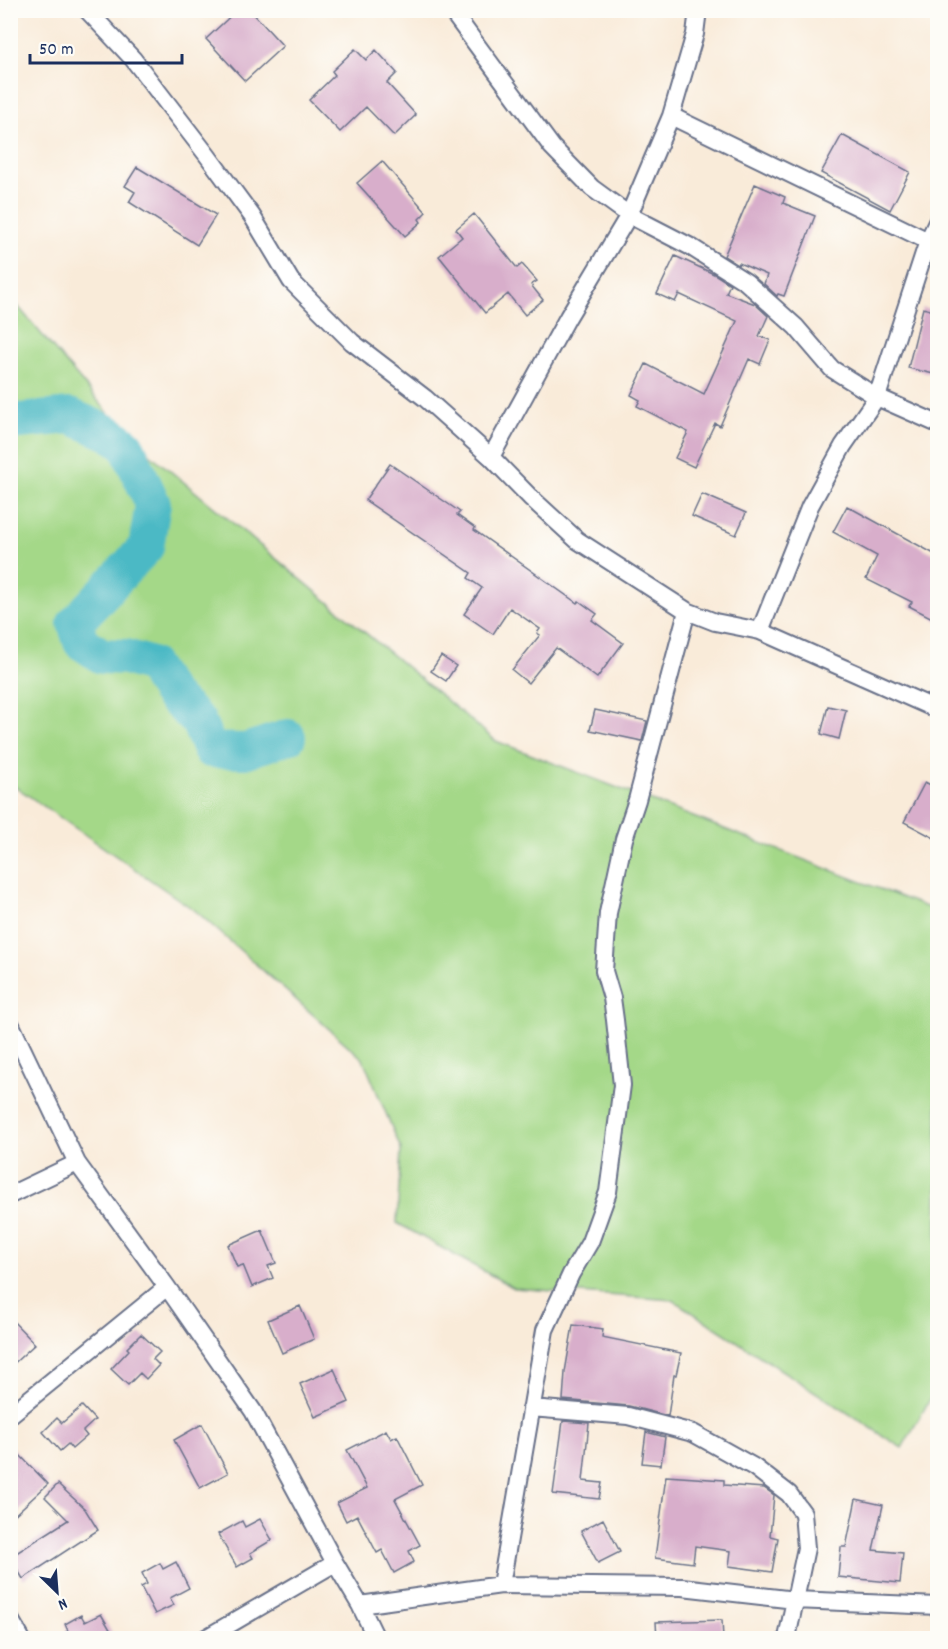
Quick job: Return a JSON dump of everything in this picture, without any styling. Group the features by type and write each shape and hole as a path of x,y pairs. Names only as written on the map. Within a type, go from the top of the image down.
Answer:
{"street":[{"path":"87,10 132,59 207,155 252,216 291,281 352,342 425,398 491,457 577,540 687,611 715,622 760,631 938,710"},
{"path":"451,10 552,147 592,188 629,215 691,248 746,282 796,327 832,369 877,397 938,424"},
{"path":"491,457 568,317 629,215 671,116 695,34 698,10"},
{"path":"671,116 928,241"},
{"path":"760,631 810,506 843,446 877,397 928,241 938,220"},
{"path":"501,1585 545,1330 571,1274 590,1242 608,1192 622,1085 614,1009 604,971 608,913 624,839 637,800 687,611"},
{"path":"10,1023 77,1163 253,1411 376,1638"},
{"path":"10,1195 77,1163"},
{"path":"10,1415 167,1287"},
{"path":"531,1408 628,1416 693,1433 754,1467 789,1494 803,1513 807,1548 787,1638"},
{"path":"206,1638 335,1563"},
{"path":"360,1605 501,1585 682,1587 795,1600 938,1606"},
{"path":"10,1619 21,1638"}],"green space":[{"path":"10,297 127,435 496,741 937,911 937,1387 902,1448 673,1300 514,1288 397,1223 401,1149 363,1059 197,912 10,782"}],"building":[{"path":"237,10 250,10 283,46 245,81 206,39"},
{"path":"355,49 366,60 376,50 397,73 387,83 416,115 394,136 366,107 340,132 309,100 335,75 332,71"},
{"path":"842,135 910,172 890,210 821,173"},
{"path":"382,161 426,212 419,219 421,222 405,236 357,183"},
{"path":"137,167 216,215 197,245 129,202 135,192 125,186"},
{"path":"755,184 785,197 783,203 815,216 784,296 778,294 777,296 764,284 767,275 739,263 738,265 724,256"},
{"path":"474,214 517,268 522,264 537,281 531,285 543,300 525,315 508,294 485,313 439,256 462,237 456,229"},
{"path":"675,256 730,284 726,293 755,304 768,316 759,336 770,340 760,364 749,359 720,426 715,423 694,467 675,458 688,432 637,406 640,400 631,395 646,364 704,394 737,321 679,294 675,302 657,294"},
{"path":"923,308 938,312 938,375 908,368"},
{"path":"390,464 460,512 457,515 475,528 474,530 577,603 579,601 597,614 592,620 623,643 597,678 556,648 528,683 512,670 540,635 537,633 540,629 510,608 493,634 464,614 482,588 468,578 471,573 365,500"},
{"path":"702,494 746,513 736,535 692,516"},
{"path":"847,506 938,556 938,621 909,606 912,602 866,579 877,556 833,532"},
{"path":"441,656 456,666 446,681 431,671"},
{"path":"828,706 846,710 839,739 821,734"},
{"path":"595,710 647,721 642,741 590,730"},
{"path":"925,782 938,789 938,840 904,822"},
{"path":"262,1230 276,1263 268,1266 273,1278 252,1287 243,1265 237,1267 228,1245"},
{"path":"300,1306 314,1339 282,1353 268,1320"},
{"path":"10,1318 35,1344 10,1367"},
{"path":"573,1325 603,1329 602,1337 681,1353 676,1375 674,1375 668,1416 629,1406 563,1400"},
{"path":"141,1334 160,1352 153,1359 159,1365 146,1379 140,1373 128,1385 111,1369"},
{"path":"334,1369 349,1402 315,1417 300,1384"},
{"path":"82,1406 95,1420 83,1431 87,1436 72,1449 68,1444 60,1451 43,1432 57,1418 62,1423"},
{"path":"563,1421 589,1423 583,1481 602,1483 599,1499 553,1494"},
{"path":"202,1424 228,1473 200,1488 174,1440"},
{"path":"386,1430 391,1439 397,1436 422,1485 395,1499 420,1545 409,1551 414,1562 394,1573 382,1550 377,1553 357,1515 346,1521 337,1503 367,1488 347,1450"},
{"path":"646,1432 665,1437 661,1465 642,1463"},
{"path":"10,1445 48,1484 10,1519"},
{"path":"666,1476 724,1480 724,1485 764,1488 774,1495 770,1536 778,1538 772,1572 729,1566 731,1551 695,1546 693,1563 655,1558"},
{"path":"58,1484 85,1509 98,1530 23,1579 10,1557 68,1520 45,1497"},
{"path":"856,1499 883,1505 873,1550 903,1553 900,1583 838,1577 841,1547 846,1547"},
{"path":"260,1519 272,1540 250,1553 253,1558 237,1567 218,1534 242,1521 245,1527"},
{"path":"603,1519 620,1552 598,1563 581,1531"},
{"path":"176,1562 189,1588 170,1598 174,1605 155,1614 141,1587 147,1584 142,1573 160,1563 163,1569"},
{"path":"101,1614 112,1633 102,1638 54,1638 68,1631 65,1624 81,1615 85,1622"},
{"path":"722,1620 723,1638 657,1638 656,1622"}],"waterway":[{"path":"10,422 70,416 111,434 126,445 153,504 146,547 75,623 81,642 102,656 126,657 151,665 171,695 198,721 210,750 245,751 288,737"}]}
